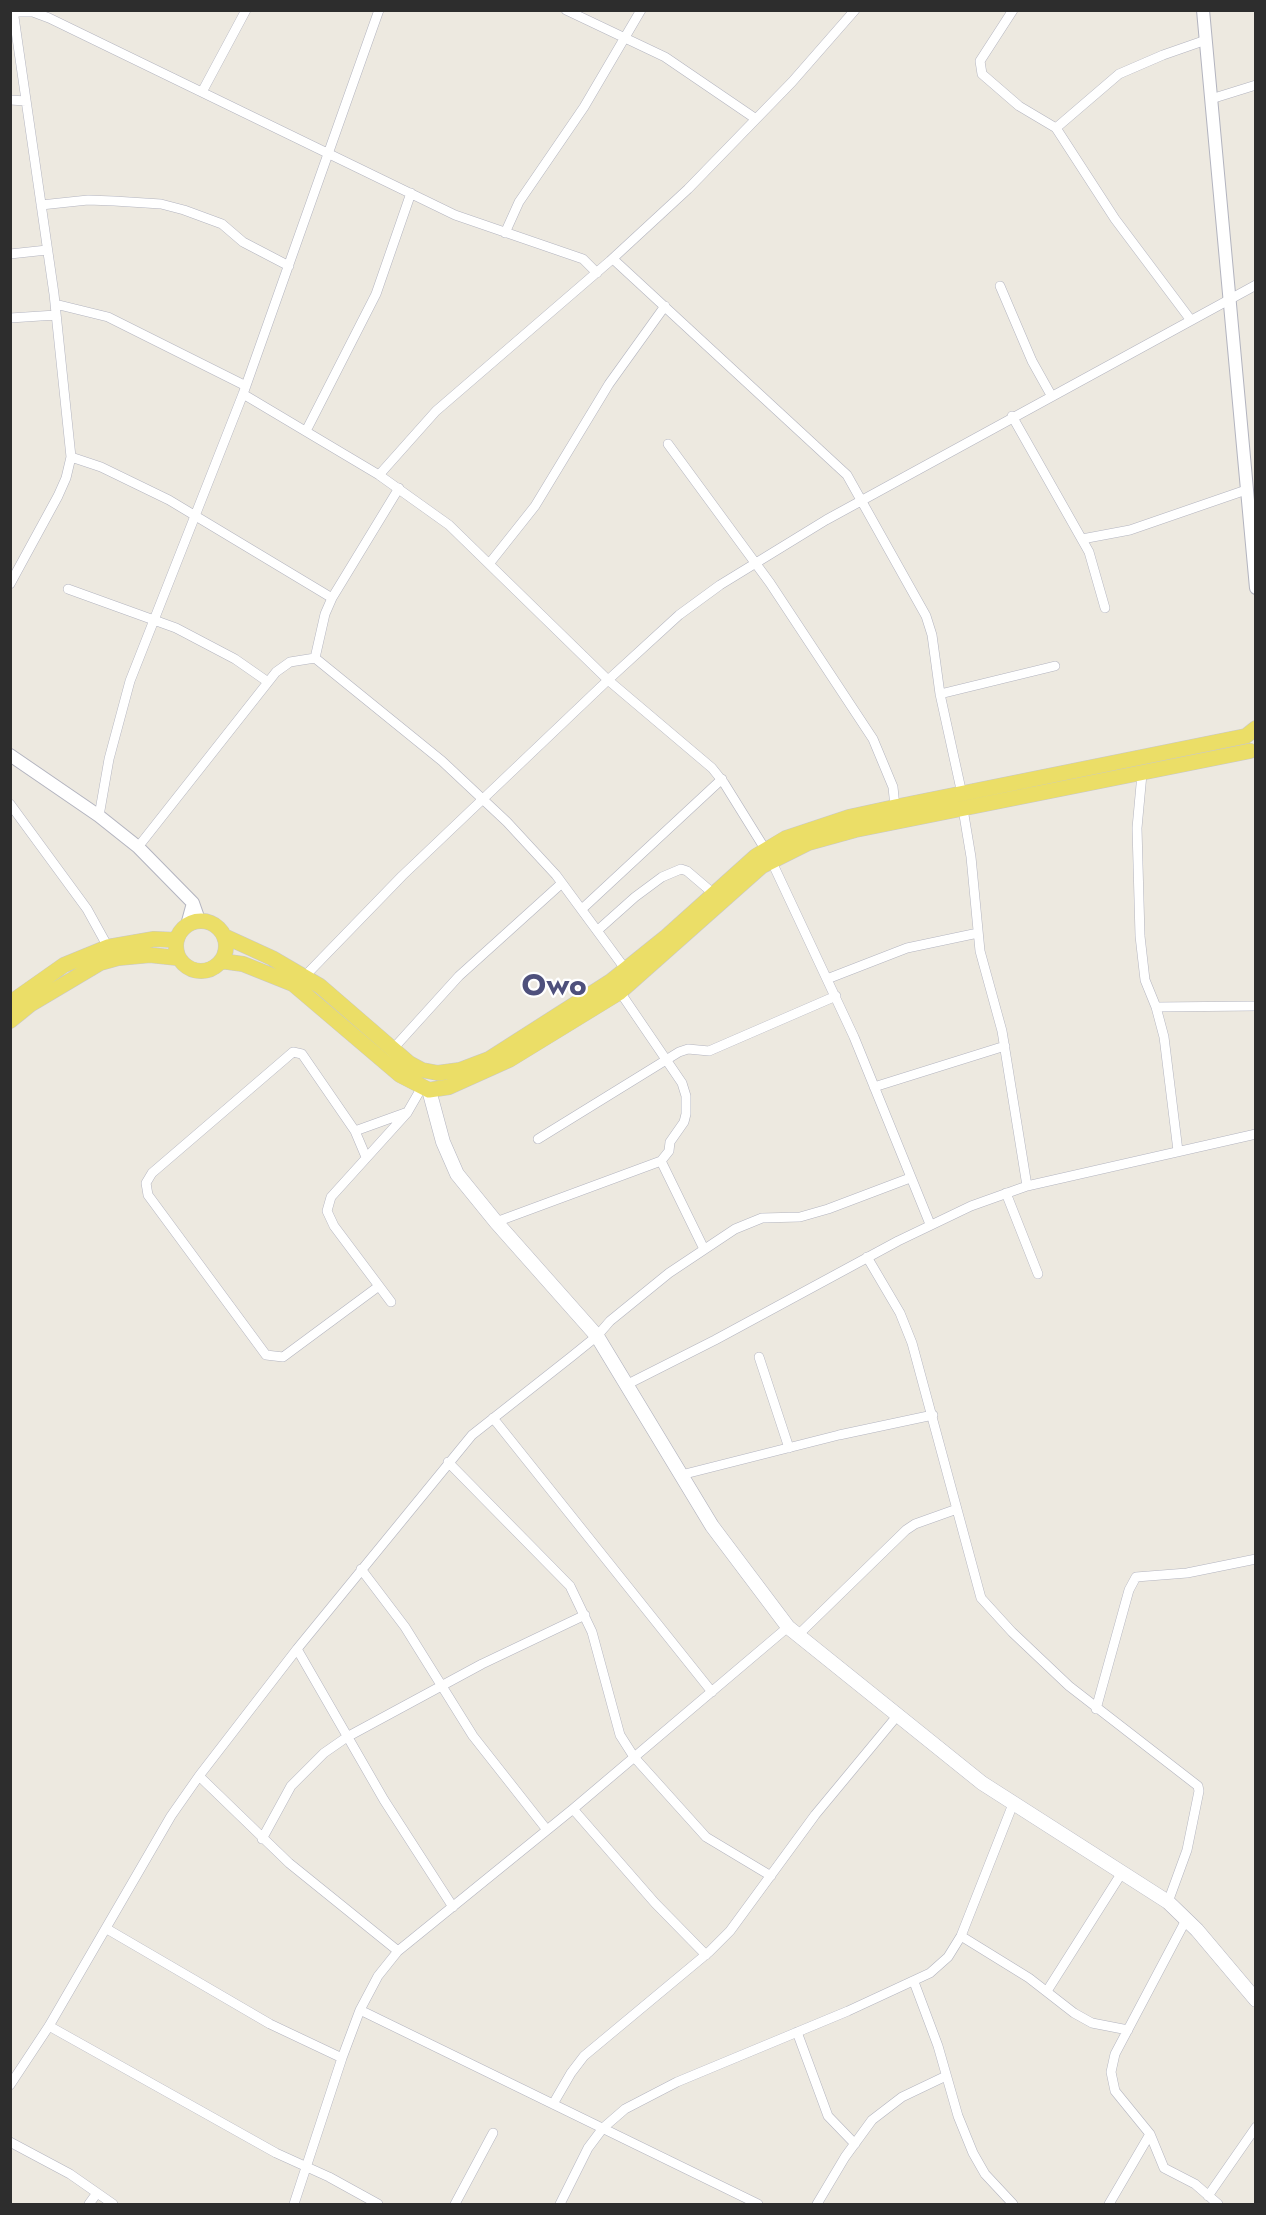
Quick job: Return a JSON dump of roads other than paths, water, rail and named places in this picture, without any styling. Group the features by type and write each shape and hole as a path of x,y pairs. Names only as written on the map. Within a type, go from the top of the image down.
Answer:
{"main road":[{"path":"10,1003 64,965 108,947 146,940 176,940 193,922 211,923 224,936 305,976 392,1050 422,1070 438,1073 460,1071 489,1059 596,1000 620,992 732,891 768,855 962,801 1252,742"},
{"path":"221,961 252,966 293,984 400,1075 425,1089 461,1083 509,1060 596,1000 626,970 714,894 804,830 895,807 962,801 1142,774 1252,742"},
{"path":"176,940 178,958 187,968 199,971 212,969 221,961 226,949 224,936"},
{"path":"10,1021 39,999 100,963 118,958 150,955 178,958"},
{"path":"425,1089 449,1160 468,1189 597,1336 681,1475 743,1570 792,1631 982,1783 1168,1902 1187,1918 1256,2000"}],"street":[{"path":"202,92 246,10"},
{"path":"99,816 109,759 130,681 245,390 379,10"},
{"path":"566,10 665,57 756,119"},
{"path":"506,233 519,202 584,107 641,10"},
{"path":"379,475 436,411 613,259 688,189 756,119 855,10"},
{"path":"1014,10 980,61 979,67 986,79 1019,106 1056,128 1115,219 1190,319"},
{"path":"1203,10 1256,588"},
{"path":"10,584 58,496 66,478 70,457 56,315 13,11 33,12 49,18 288,136 329,153 455,215 583,259 597,273"},
{"path":"1056,128 1119,74 1206,40"},
{"path":"1211,99 1256,85"},
{"path":"10,100 26,101"},
{"path":"306,431 376,294 411,194"},
{"path":"41,205 105,200 160,204 222,224 243,242 289,266"},
{"path":"10,254 47,250"},
{"path":"613,259 847,475 926,616 932,635 940,694 971,856 984,971 1005,1046 1027,1186"},
{"path":"305,976 402,876 679,615 754,563 862,500 1012,416 1256,285"},
{"path":"1000,286 1032,361 1051,395"},
{"path":"54,304 108,317 245,390 306,431 399,488 449,525 608,680 702,759 722,779 768,855 836,996 930,1224"},
{"path":"489,564 535,506 609,384 665,306"},
{"path":"10,318 56,315"},
{"path":"1012,416 1089,552 1105,608"},
{"path":"668,444 812,644 873,739 893,787 895,807"},
{"path":"70,457 144,487 332,598"},
{"path":"315,658 325,614 332,598 399,488"},
{"path":"1082,539 1130,530 1246,490"},
{"path":"68,589 154,620 226,654 268,682"},
{"path":"138,847 276,672 290,662 315,658 442,761 536,851 626,970"},
{"path":"940,694 1055,666"},
{"path":"10,755 99,816 138,847 193,903 193,922"},
{"path":"1142,774 1137,828 1140,936 1144,980 1156,1007 1164,1037 1178,1151"},
{"path":"582,909 722,779"},
{"path":"10,804 87,909 108,947"},
{"path":"598,930 635,897 663,877 681,869 714,894"},
{"path":"392,1050 459,976 562,883"},
{"path":"827,979 907,948 978,933"},
{"path":"496,1222 661,1161 669,1151 673,1136 684,1122 687,1107 682,1083 620,992"},
{"path":"538,1139 667,1059 688,1049 709,1051 836,996"},
{"path":"1156,1007 1256,1006"},
{"path":"873,1087 1005,1046"},
{"path":"366,1157 356,1131 302,1054 293,1052 152,1173 146,1183 148,1195 266,1355 283,1357 379,1286"},
{"path":"391,1302 334,1226 327,1211 331,1197 407,1113 425,1089"},
{"path":"356,1131 407,1113"},
{"path":"627,1385 930,1224 1006,1193 1027,1186 1256,1134"},
{"path":"661,1161 704,1249"},
{"path":"10,2085 49,2026 165,1826 199,1776 297,1648 448,1462 493,1418 597,1336 610,1321 660,1280 735,1229 762,1218 800,1216 910,1178"},
{"path":"1006,1193 1038,1274"},
{"path":"867,1257 900,1313 933,1415 981,1598 1043,1663 1096,1709 1198,1786 1199,1791 1187,1850 1168,1902"},
{"path":"759,1357 789,1448"},
{"path":"681,1475 933,1415"},
{"path":"493,1418 712,1692"},
{"path":"448,1462 570,1586 585,1615 620,1735 634,1756 706,1837 771,1876"},
{"path":"294,2205 360,2010 378,1976 398,1951 573,1809 712,1692 792,1631 906,1530 915,1524 957,1509"},
{"path":"1096,1709 1128,1590 1136,1577 1187,1574 1256,1559"},
{"path":"361,1569 387,1601 473,1736 547,1830"},
{"path":"262,1839 291,1786 324,1753 347,1737 442,1685 585,1615"},
{"path":"297,1648 384,1800 453,1907"},
{"path":"553,2104 584,2056 706,1955 730,1931 815,1815 897,1716"},
{"path":"199,1776 262,1839 366,1928 398,1951"},
{"path":"560,2205 588,2148 603,2128 625,2109 645,2097 914,1982 930,1973 948,1957 961,1936 1013,1804"},
{"path":"573,1809 655,1903 706,1955"},
{"path":"1047,1991 1122,1871"},
{"path":"1187,1918 1115,2054 1111,2072 1115,2091 1150,2134 1164,2168 1195,2184 1218,2205"},
{"path":"107,1929 270,2024 342,2058"},
{"path":"961,1936 1047,1991 1074,2013 1092,2023 1128,2030"},
{"path":"914,1982 972,2153 985,2174 1013,2205"},
{"path":"360,2010 758,2205"},
{"path":"49,2026 276,2153 378,2205"},
{"path":"797,2032 828,2116 855,2144"},
{"path":"818,2205 872,2120 887,2107 946,2076"},
{"path":"1208,2196 1256,2127"},
{"path":"455,2205 493,2133"},
{"path":"1109,2205 1150,2134"},
{"path":"10,2142 70,2174 113,2205"},
{"path":"88,2205 97,2193"}],"district":[{"name":"Owo","path":"554,988"}]}
